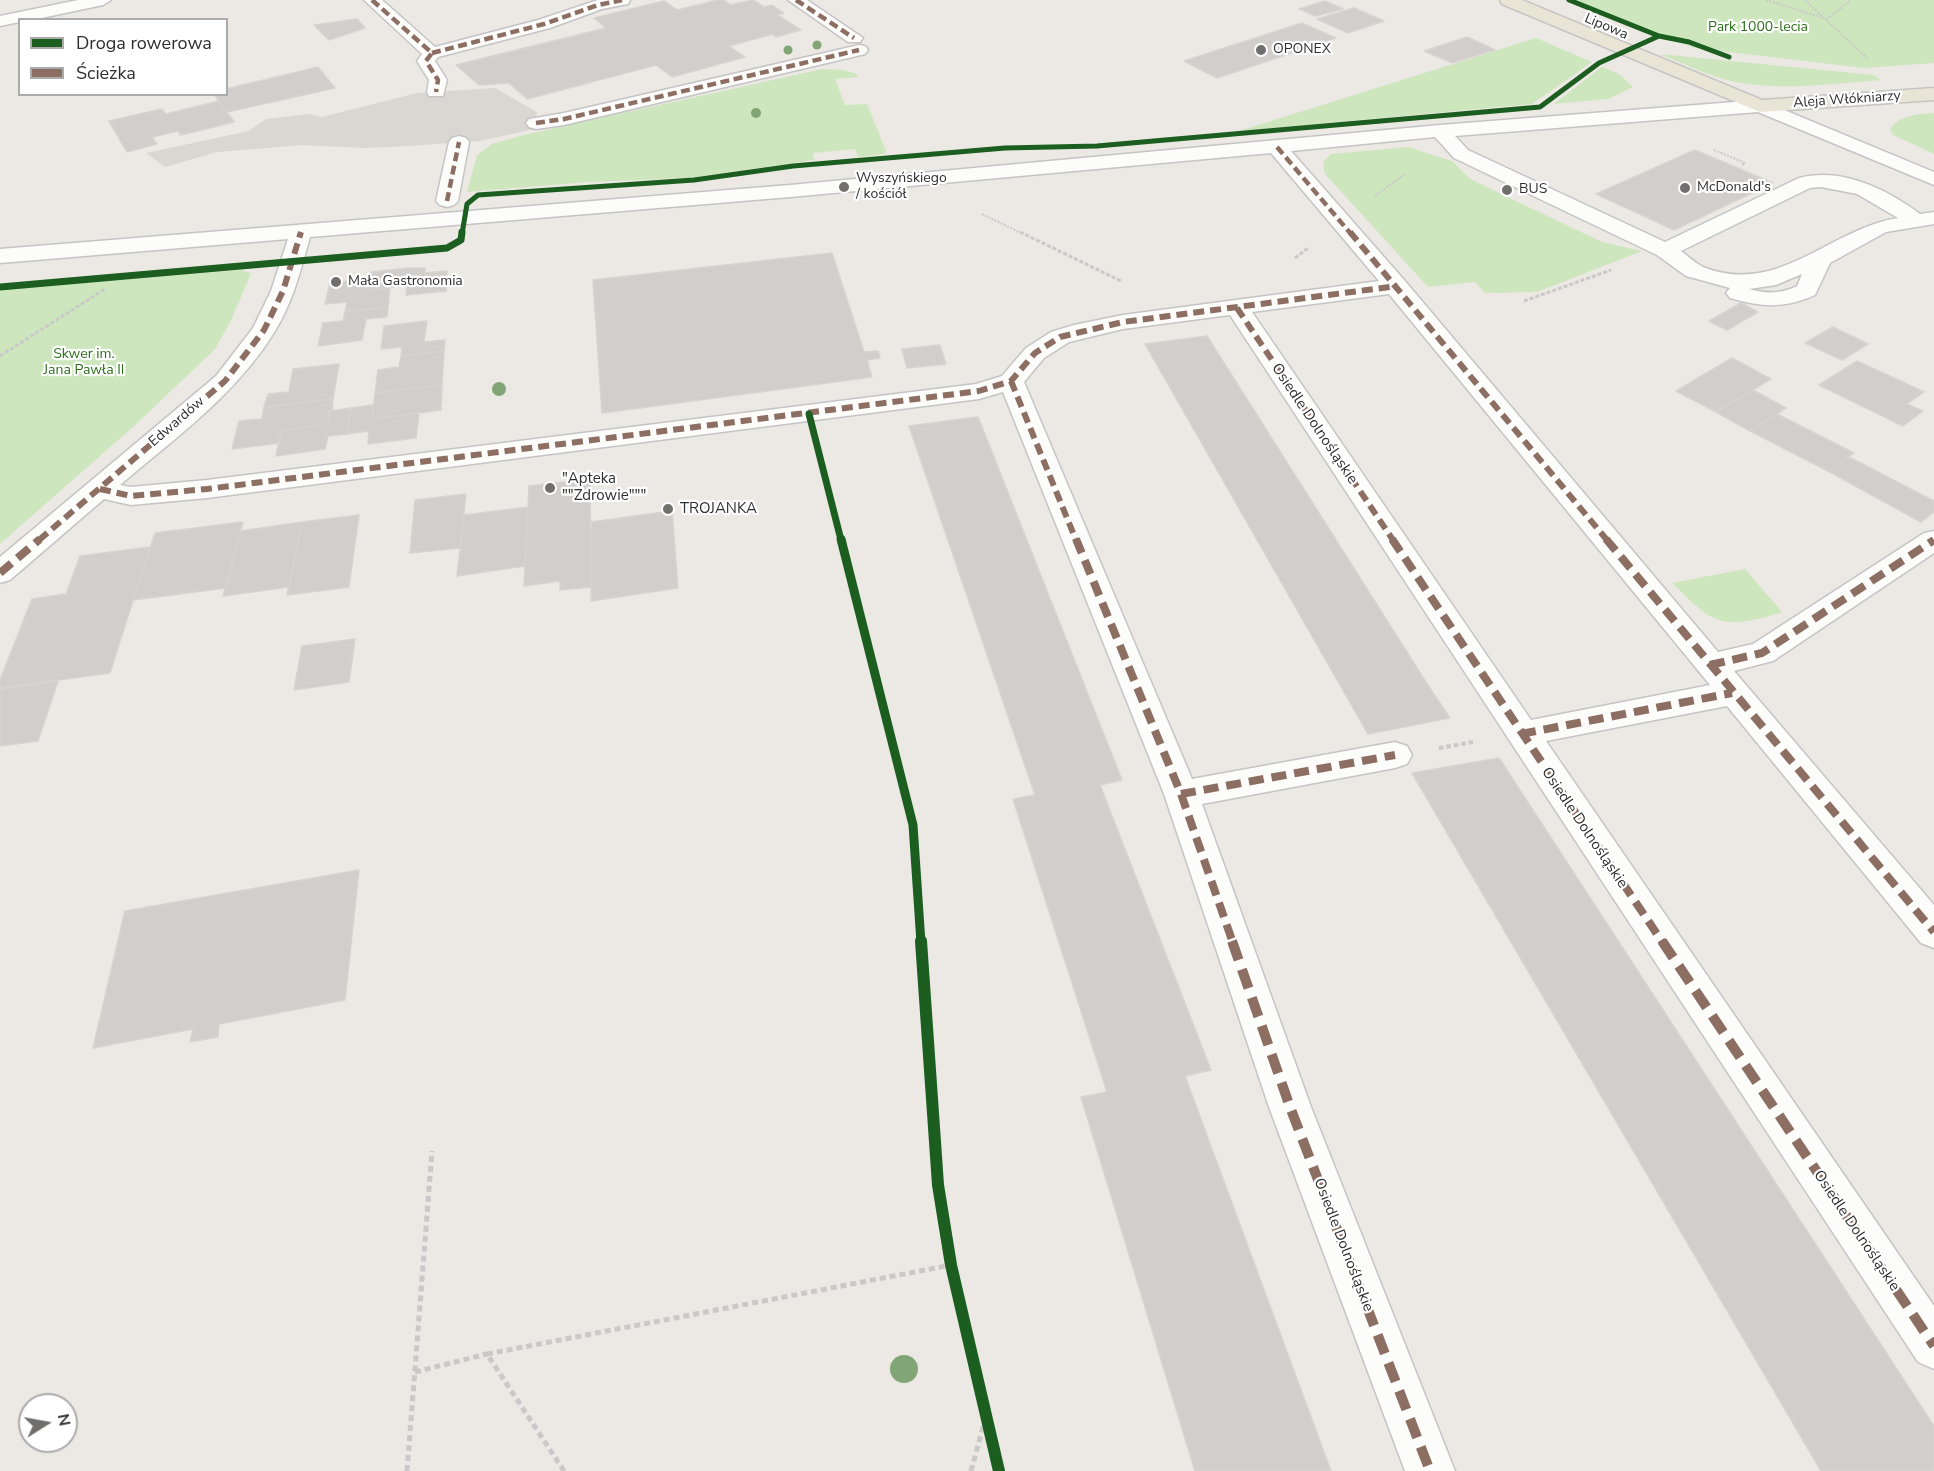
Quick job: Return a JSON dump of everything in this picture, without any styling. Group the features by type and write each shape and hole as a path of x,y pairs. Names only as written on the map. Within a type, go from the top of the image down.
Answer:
{"main road":[{"name":"Lipowa","path":"1508,0 1760,106"},
{"name":"Aleja Włókniarzy","path":"1760,106 1934,94"}],"street":[{"path":"0,21 103,0"},
{"path":"372,0 432,54"},
{"path":"436,92 438,80 426,61 432,54 622,0"},
{"path":"536,123 564,119 857,44 796,0"},
{"path":"0,256 902,182 1440,131 1760,106"},
{"name":"Lipowa","path":"1760,106 1934,179"},
{"path":"1440,131 1461,154 1665,250 1694,271 1736,293 1764,300 1789,299 1807,290 1820,259 1880,227 1924,219"},
{"path":"447,201 459,142"},
{"path":"1277,147 1397,286 1732,693 1934,932"},
{"path":"1665,250 1806,182 1819,180 1856,186 1924,219"},
{"name":"Edwardów","path":"0,573 225,381 264,330 283,291 302,232"},
{"path":"100,489 131,496 207,489 979,391 1011,381 1035,352 1060,337 1082,330 1123,322 1397,286"},
{"name":"Osiedle Dolnośląskie","path":"1237,308 1934,1346"},
{"name":"Osiedle Dolnośląskie","path":"1011,381 1181,794 1290,1107 1430,1471"},
{"path":"1710,665 1762,653 1934,540"},
{"path":"1521,734 1732,693"},
{"path":"1181,794 1395,755"}],"path":[{"path":"1766,0 1827,19"},
{"path":"1805,0 1874,65"},
{"path":"1827,19 1851,0"},
{"path":"1373,198 1409,171"},
{"path":"978,212 1192,314"},
{"path":"1524,301 1665,250"},
{"path":"0,356 114,284"},
{"path":"809,414 913,825 938,1185 951,1265 999,1471"},
{"path":"1395,755 1521,734"},
{"path":"407,1471 432,1151"},
{"path":"415,1372 487,1354 951,1265"},
{"path":"487,1354 564,1471"},
{"path":"971,1471 986,1415"}],"green space":[{"name":"Park 1000-lecia","path":"1573,0 1934,0 1934,63 1864,68 1694,48"},
{"path":"1536,38 1592,62 1532,104 1239,131"},
{"path":"1659,54 1874,75 1881,80 1764,86 1713,76"},
{"path":"1602,67 1619,74 1633,87 1608,99 1554,104"},
{"path":"822,69 844,70 857,74 858,77 835,79 845,105 867,104 886,151 884,154 858,157 855,149 813,153 814,160 689,178 588,182 467,192 477,155 492,144"},
{"path":"1934,113 1934,154 1893,135 1890,129 1904,118"},
{"path":"1408,147 1452,161 1470,179 1602,242 1642,251 1537,292 1485,293 1475,282 1428,287 1325,174 1323,162 1331,154"},
{"name":"Skwer im. Jana Pawła II","path":"240,270 251,273 232,318 215,349 133,427 0,544 0,290"},
{"path":"1745,569 1782,612 1745,621 1717,619 1698,608 1672,583"}],"shaded area":[{"path":"495,88 537,112 535,129 480,141 365,148 302,145 217,152 165,167 146,153 249,131 266,119 308,114 322,117 417,93"}],"building":[{"path":"718,0 731,5 753,0 764,7 772,5 784,13 777,15 801,30 776,37 773,34 729,46 745,57 672,77 656,65 527,99 509,83 479,85 456,65 606,28 594,18 664,1 677,10"},
{"path":"1325,1 1343,9 1316,16 1299,9"},
{"path":"1354,8 1384,21 1348,33 1317,19"},
{"path":"357,19 365,28 329,40 314,25"},
{"name":"OPONEX","path":"1302,23 1336,38 1217,78 1184,61"},
{"path":"1467,37 1495,50 1452,63 1424,51"},
{"path":"318,67 335,88 227,112 215,96 228,96 228,89"},
{"path":"219,101 234,122 181,135 178,131 152,137 157,144 127,152 109,121 162,109 166,114"},
{"name":"McDonald's","path":"1695,150 1773,183 1674,230 1596,194"},
{"path":"832,253 864,352 878,351 880,358 867,360 872,377 602,413 593,280"},
{"path":"425,268 425,273 447,271 446,291 406,295 407,285 367,290 371,272"},
{"path":"369,279 367,290 390,287 388,307 345,312 347,302 325,304 330,283"},
{"path":"1741,303 1758,312 1727,330 1709,321"},
{"path":"388,307 387,317 366,319 362,340 318,346 323,323 343,321 345,312"},
{"path":"427,321 424,342 445,340 444,351 401,356 402,347 381,349 384,326"},
{"path":"1833,327 1868,344 1842,360 1805,343"},
{"path":"1207,336 1450,718 1368,734 1145,344"},
{"path":"940,345 946,364 907,368 902,349"},
{"path":"444,351 442,385 375,393 378,370 399,367 401,356"},
{"path":"1732,358 1771,379 1716,412 1676,391"},
{"path":"1857,361 1924,392 1907,404 1923,411 1903,426 1819,385"},
{"path":"339,364 333,399 264,407 268,394 289,392 293,369"},
{"path":"442,385 441,410 372,419 375,393"},
{"path":"1753,390 1786,408 1750,431 1716,412"},
{"path":"333,399 332,410 329,411 329,423 281,431 279,443 232,449 239,421 262,419 264,407"},
{"path":"373,405 372,419 419,413 416,438 368,444 369,431 347,434 351,408"},
{"path":"351,408 347,434 328,436 325,449 276,456 281,431 329,423 329,411"},
{"path":"1777,414 1854,453 1828,471 1750,431"},
{"path":"978,417 1122,780 1100,785 1211,1070 1185,1076 1331,1471 1195,1471 1081,1097 1107,1092 1013,799 1035,795 909,426"},
{"path":"1849,457 1934,501 1934,512 1921,522 1828,471"},
{"path":"590,479 591,587 560,590 560,581 524,586 529,486"},
{"path":"466,494 460,548 410,553 415,500"},
{"path":"528,507 525,566 457,576 464,515"},
{"path":"672,511 678,588 591,601 591,522"},
{"path":"359,515 349,587 287,595 302,522"},
{"path":"243,522 226,588 133,600 155,533"},
{"path":"302,522 289,587 223,596 241,531"},
{"path":"150,547 110,673 0,688 0,680 32,599 66,594 80,556"},
{"path":"355,639 349,682 294,690 302,646"},
{"path":"58,681 38,741 0,746 0,689"},
{"path":"1499,758 1934,1426 1934,1471 1821,1471 1412,773"},
{"path":"359,870 345,1000 219,1024 218,1037 190,1042 193,1029 93,1048 125,911"}],"marked path":[{"path":"372,0 432,53 426,61 438,80 436,92"},
{"path":"432,53 544,24 598,5 622,0"},
{"path":"796,0 854,38"},
{"path":"536,123 564,119 859,50"},
{"path":"447,201 459,142"},
{"path":"1277,147 1934,932"},
{"path":"0,573 225,381 264,330 283,291 301,232"},
{"path":"100,489 131,496 207,489 979,391 1011,381 1035,353 1060,337 1082,330 1123,322 1397,286"},
{"path":"1237,308 1934,1346"},
{"path":"1011,381 1181,794 1290,1107 1430,1471"},
{"path":"1710,665 1762,653 1934,540"},
{"path":"1521,734 1732,693"},
{"path":"1181,794 1395,755"}],"cycle path":[{"path":"1569,0 1659,36 1689,42 1729,57"},
{"path":"0,287 447,248 461,240 467,204 478,195 694,180 793,166 1005,148 1097,146 1540,107 1599,63 1659,36"},
{"path":"809,414 913,825 938,1185 951,1265 999,1471"}],"place":[{"name":"OPONEX","path":"1261,50"},
{"name":"Wyszyńskiego / kościół","path":"844,187"},
{"name":"McDonald's","path":"1685,188"},
{"name":"BUS","path":"1507,190"},
{"name":"Mała Gastronomia","path":"336,282"},
{"name":"\"Apteka \"\"Zdrowie\"\"\"","path":"550,488"},
{"name":"TROJANKA","path":"668,509"}]}
